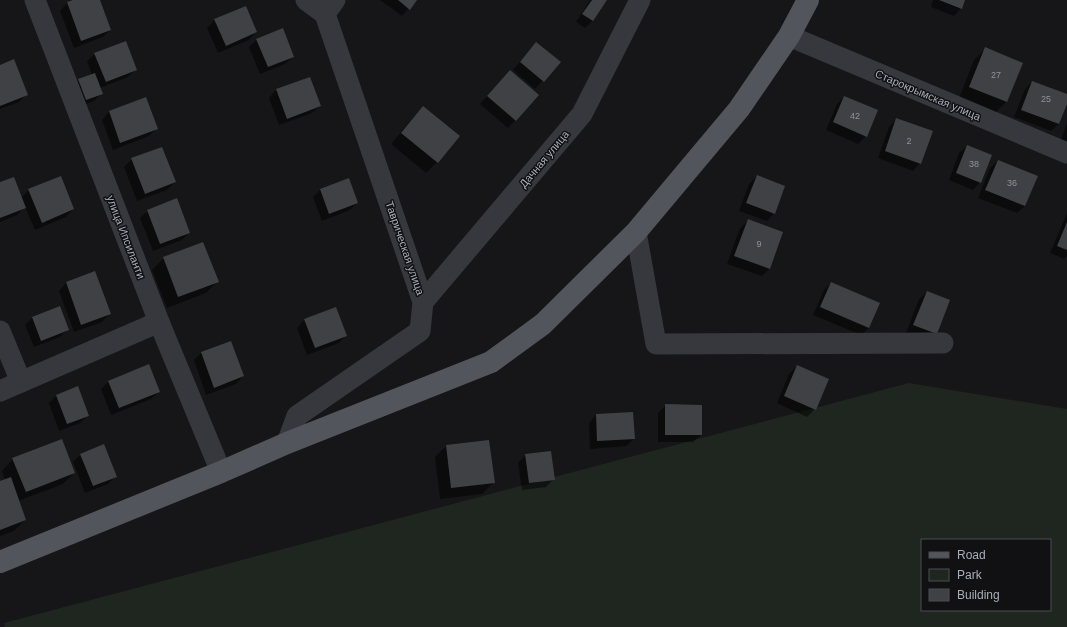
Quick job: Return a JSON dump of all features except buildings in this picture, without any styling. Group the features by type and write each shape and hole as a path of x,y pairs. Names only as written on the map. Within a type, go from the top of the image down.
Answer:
{"main road":[{"path":"0,562 287,443 491,362 543,324 636,232 739,109 789,36 808,0"}],"street":[{"name":"улица Ипсиланти","path":"36,0 159,322 220,472"},
{"path":"306,0 330,7"},
{"name":"Дачная улица","path":"423,302 582,114 640,0"},
{"name":"Таврическая улица","path":"287,443 297,416 420,331 423,302 330,7"},
{"name":"Старокрымская улица","path":"789,36 1067,153"},
{"path":"636,232 656,344 943,343"},
{"path":"0,391 159,322"},
{"path":"0,331 21,382"}],"green space":[{"path":"909,383 1067,409 1067,627 5,627 4,623"}]}
